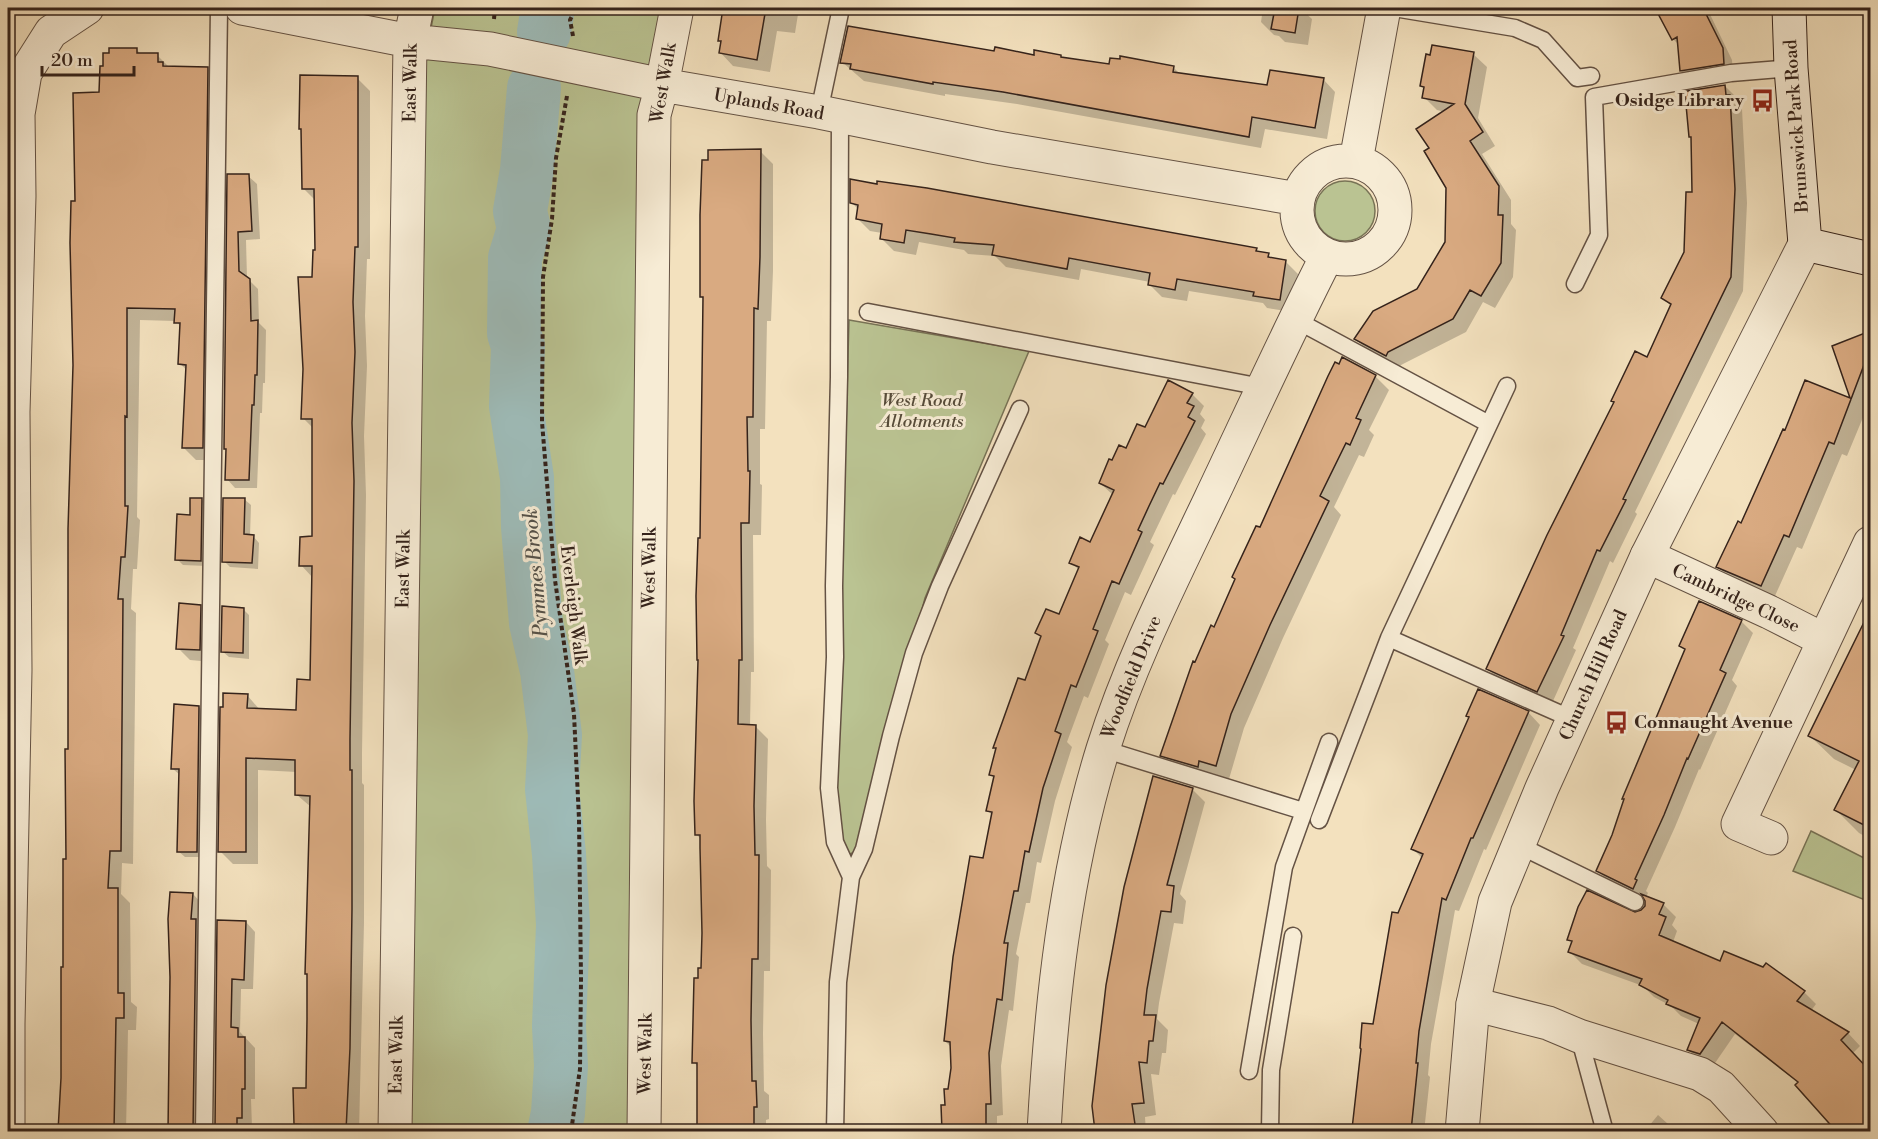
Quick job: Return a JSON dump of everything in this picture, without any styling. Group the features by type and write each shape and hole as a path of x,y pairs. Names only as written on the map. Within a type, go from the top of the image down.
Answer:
{"street":[{"path":"8,1131 15,670 10,412 19,196 18,114 25,73 51,32 87,8"},
{"name":"Uplands Road","path":"242,8 410,41 490,49 662,85 992,147 1298,198"},
{"name":"East Walk","path":"395,1131 410,41 417,8"},
{"name":"West Walk","path":"644,1131 654,116 676,8"},
{"path":"1356,161 1384,8"},
{"name":"Brunswick Park Road","path":"1790,8 1791,68 1805,244"},
{"path":"1341,160 1356,161 1372,167 1384,177 1393,192 1396,208 1394,225 1387,239 1375,251 1360,258 1343,260 1327,256 1315,249 1302,232 1297,212 1298,198 1304,184 1319,168 1341,160"},
{"path":"1805,244 1870,259"},
{"name":"Church Hill Road","path":"1462,1131 1473,1004 1496,902 1518,845 1572,719 1647,556 1805,244"},
{"name":"Woodfield Drive","path":"1044,1131 1048,1055 1065,918 1079,841 1103,749 1142,644 1294,319 1327,256"},
{"path":"1771,838 1738,824 1870,543"},
{"name":"Cambridge Close","path":"1647,556 1824,640"},
{"path":"1473,1004 1548,1023 1579,1036 1700,1074 1721,1087 1762,1131"}],"lane":[{"path":"204,1131 219,8"},
{"path":"841,8 830,115 839,377 834,586 835,657 829,788 835,842 851,878"},
{"path":"1394,8 1515,28 1543,40 1577,78 1591,76"},
{"path":"1575,284 1599,235 1594,97 1731,73 1791,68"},
{"path":"868,312 1262,387"},
{"path":"1294,319 1488,424"},
{"path":"1320,820 1389,638 1507,386"},
{"path":"836,1131 838,982 851,878 864,849 914,653 940,586 1020,409"},
{"path":"1389,638 1572,719"},
{"path":"1250,1071 1284,867 1329,742"},
{"path":"1103,749 1303,811"},
{"path":"1518,845 1635,902"},
{"path":"1270,1131 1271,1070 1293,936"},
{"path":"1579,1036 1605,1131"}],"path":[{"name":"Everleigh Walk","path":"571,1131 580,1058 578,808 574,714 555,580 542,422 543,277 552,219 556,159 573,65 570,20 576,8"}],"green space":[{"path":"435,8 665,8 633,1131 410,1132 412,704 424,229 422,72"},
{"path":"1339,181 1351,181 1367,189 1373,199 1375,211 1373,223 1367,233 1351,241 1339,241 1323,233 1315,217 1315,205 1323,189"},
{"name":"West Road Allotments","path":"849,320 1029,351 925,598 859,850 850,854 841,849 836,788"},
{"path":"1811,831 1870,861 1870,902 1793,871"}],"building":[{"path":"723,8 766,8 757,60 719,53 721,41 718,41"},
{"path":"1275,8 1299,8 1295,33 1271,29"},
{"path":"1655,8 1703,8 1723,48 1724,64 1680,71 1677,37 1672,40"},
{"path":"848,26 994,51 995,47 1034,55 1034,50 1061,55 1061,57 1109,64 1110,58 1120,59 1120,56 1174,66 1173,72 1267,85 1270,70 1324,78 1315,128 1252,117 1249,137 1003,92 933,82 933,84 850,69 851,64 840,63"},
{"path":"1432,45 1474,52 1465,104 1483,132 1470,141 1499,186 1498,215 1503,215 1501,263 1481,296 1470,290 1453,319 1388,352 1386,356 1354,339 1373,311 1417,289 1445,242 1446,188 1424,151 1429,148 1416,129 1454,104 1422,98 1424,87 1420,86 1426,54 1430,55"},
{"path":"109,48 137,48 137,53 158,53 158,62 163,62 163,66 208,67 203,448 182,448 186,365 178,364 180,323 174,323 175,309 127,308 125,506 128,506 125,557 121,557 118,599 123,599 121,851 110,851 108,888 118,888 118,993 124,993 124,1018 116,1018 114,1131 58,1131 61,1078 63,859 66,859 65,749 68,749 68,529 73,365 70,243 71,201 75,201 73,93 99,92 100,66 103,66 103,53 109,53"},
{"path":"300,75 358,76 358,247 355,247 353,302 355,352 352,423 354,481 350,770 352,770 352,909 346,1131 305,1131 305,1125 294,1124 293,1088 306,1088 307,974 305,974 310,796 295,795 295,760 246,758 246,852 218,852 220,707 223,707 223,693 248,694 247,708 296,710 297,679 310,680 312,566 299,566 300,537 312,536 312,419 301,419 303,369 298,277 312,277 313,250 315,250 314,189 302,189 301,129 299,129"},
{"path":"1725,85 1726,95 1730,95 1735,189 1731,277 1623,499 1626,500 1600,551 1597,550 1561,635 1564,636 1537,692 1486,669 1547,535 1614,402 1611,401 1635,351 1647,357 1671,304 1661,298 1684,252 1686,192 1692,192 1691,137 1689,137 1685,94 1681,92"},
{"path":"761,149 758,309 754,308 753,417 747,417 748,471 750,471 749,523 741,523 742,660 739,660 738,724 756,725 754,806 755,855 759,855 758,959 752,959 751,1020 752,1081 756,1081 757,1107 754,1107 754,1131 702,1131 702,1125 697,1126 697,1063 692,1063 694,978 698,978 698,968 701,968 702,933 700,835 695,835 694,801 698,660 696,596 698,538 700,538 702,160 708,160 708,150"},
{"path":"227,174 249,174 252,231 238,232 239,271 250,279 251,321 258,320 257,375 255,375 254,405 252,405 249,480 225,480"},
{"path":"850,179 877,184 877,181 927,188 1257,248 1256,251 1269,253 1268,257 1286,260 1280,300 1253,296 1254,292 1177,279 1175,290 1148,285 1150,273 1069,258 1067,269 992,255 994,245 954,242 955,238 906,230 904,243 880,239 882,224 856,219 858,205 850,203"},
{"path":"1870,331 1870,349 1834,444 1829,442 1789,537 1784,535 1761,586 1716,567 1738,521 1741,523 1783,429 1785,430 1805,380 1850,398 1832,346"},
{"path":"1342,357 1376,375 1356,418 1361,420 1350,445 1346,443 1320,496 1329,501 1231,714 1216,766 1199,761 1198,767 1160,756 1193,661 1195,662 1211,625 1214,627 1235,579 1232,577 1256,526 1260,527 1328,376 1335,362 1339,364"},
{"path":"1168,380 1193,393 1187,403 1194,406 1188,417 1195,421 1163,484 1160,483 1149,506 1138,530 1142,532 1119,584 1112,581 1093,629 1098,631 1076,687 1071,685 1055,731 1061,734 1043,788 1029,852 1025,851 1018,891 1014,891 1004,943 1008,943 1002,1000 997,999 989,1053 991,1104 986,1104 986,1131 942,1131 941,1105 945,1105 944,1089 948,1089 951,1068 950,1042 944,1041 953,957 970,856 983,858 992,812 986,811 994,776 989,775 996,748 993,748 1018,678 1025,680 1041,636 1035,633 1046,609 1059,614 1079,567 1069,563 1080,537 1090,542 1114,490 1099,483 1109,459 1112,460 1119,445 1126,448 1137,424 1145,427"},
{"path":"190,498 202,498 201,561 175,560 177,514 190,515"},
{"path":"223,498 245,498 244,534 254,535 252,563 222,562"},
{"path":"1699,601 1742,620 1720,670 1726,673 1687,758 1635,879 1637,880 1633,889 1596,871 1612,835 1624,799 1622,799 1685,649 1679,646"},
{"path":"179,603 201,605 200,650 176,649"},
{"path":"222,606 244,608 243,653 221,652"},
{"path":"1870,610 1870,828 1834,810 1859,761 1808,736"},
{"path":"1478,689 1529,711 1473,838 1471,838 1446,900 1442,898 1419,1031 1411,1131 1352,1129 1362,1023 1373,1024 1392,912 1398,913 1423,854 1411,849 1469,717 1466,716"},
{"path":"174,704 199,706 197,852 177,852 179,769 171,769"},
{"path":"1153,776 1193,788 1167,885 1174,886 1171,912 1161,911 1147,989 1144,1015 1156,1015 1153,1041 1149,1041 1147,1063 1139,1062 1144,1103 1132,1104 1136,1131 1095,1131 1092,1106 1106,985 1124,887"},
{"path":"1587,890 1635,912 1645,906 1641,894 1664,903 1659,914 1666,917 1659,935 1720,961 1724,951 1763,967 1766,963 1805,991 1797,1001 1849,1032 1841,1040 1870,1071 1870,1131 1836,1131 1795,1085 1798,1082 1722,1022 1700,1054 1687,1050 1700,1018 1666,1004 1668,1000 1639,985 1642,979 1568,952 1572,941 1567,940 1578,907"},
{"path":"170,892 193,893 191,919 196,919 193,1131 168,1131"},
{"path":"217,920 246,921 244,980 232,979 231,1027 238,1028 238,1037 245,1037 245,1089 242,1089 242,1118 237,1118 237,1126 215,1127"}],"waterway":[{"name":"Pymmes Brook","path":"544,32 548,8"},
{"name":"Pymmes Brook","path":"534,88 527,170 520,211 524,229 515,258 514,333 518,346 516,406 527,478 528,527 536,623 547,671 555,735 552,789 563,925 559,1026 561,1066 558,1113 554,1132"}],"place":[{"name":"Osidge Library","path":"1762,100"},
{"name":"Connaught Avenue","path":"1616,722"}]}
